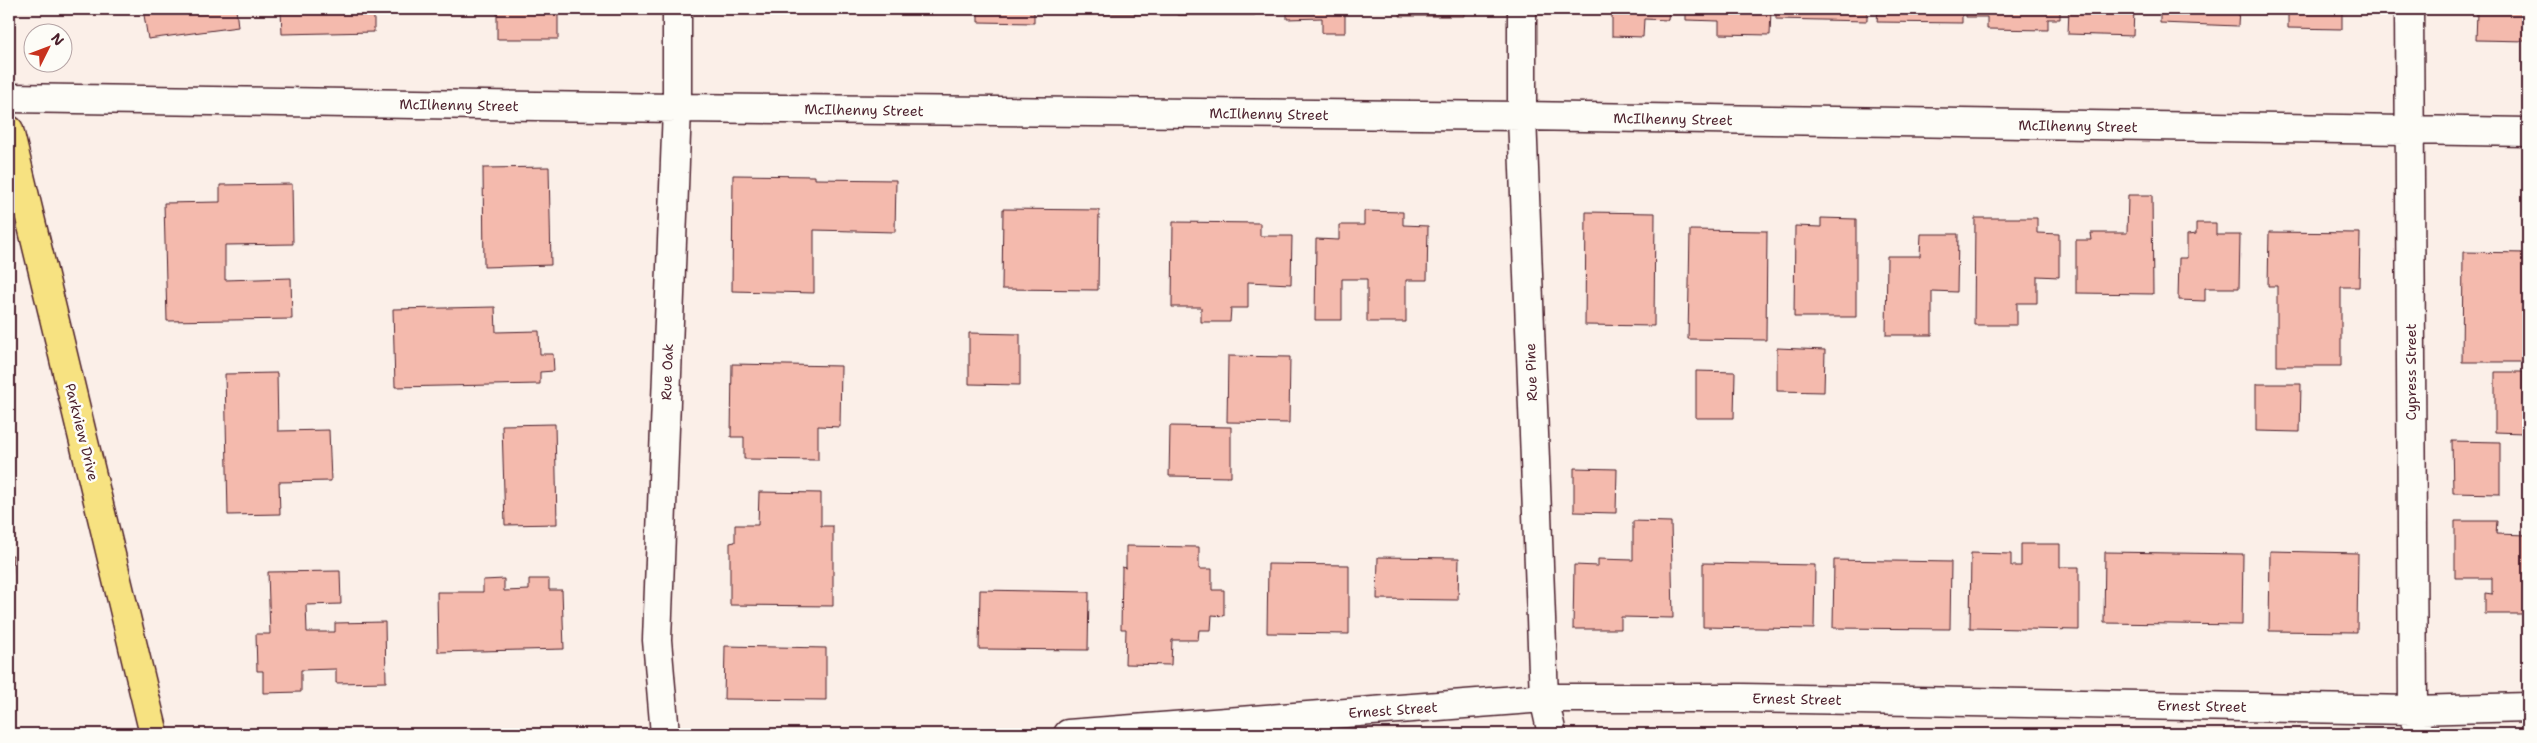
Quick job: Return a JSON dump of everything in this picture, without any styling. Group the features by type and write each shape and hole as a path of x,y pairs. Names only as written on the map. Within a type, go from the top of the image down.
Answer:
{"main road":[{"name":"Parkview Drive","path":"9,130 154,734"}],"street":[{"name":"Rue Oak","path":"665,734 658,640 677,108 677,9"},
{"name":"Rue Pine","path":"1522,9 1522,116 1544,698 1552,734"},
{"name":"Cypress Street","path":"2409,9 2416,722"},
{"name":"McIlhenny Street","path":"9,98 677,108 1522,116 2528,132"},
{"name":"Ernest Street","path":"1068,734 1544,698 1751,698 2416,722 2528,707"}],"building":[{"path":"143,9 236,9 238,27 148,39"},
{"path":"281,9 374,9 374,32 282,34"},
{"path":"497,9 558,9 558,39 497,39"},
{"path":"978,9 1067,9 1067,12 1034,11 1034,23 978,22"},
{"path":"1076,9 1161,9 1161,14 1076,14"},
{"path":"1177,9 1255,9 1255,15 1177,15"},
{"path":"1287,9 1345,9 1345,33 1322,33 1322,18 1287,19"},
{"path":"1400,9 1464,9 1464,16 1400,16"},
{"path":"1612,9 1669,9 1668,20 1644,19 1643,37 1612,36"},
{"path":"1686,9 1771,9 1770,35 1719,34 1719,21 1686,20"},
{"path":"1776,9 1867,9 1867,21 1776,19"},
{"path":"1878,9 1962,9 1962,23 1877,22"},
{"path":"1966,9 2060,9 2060,19 2048,19 2048,30 1987,29 1987,17 1966,17"},
{"path":"2069,9 2134,9 2133,36 2068,34"},
{"path":"2160,9 2239,9 2238,26 2160,23"},
{"path":"2271,9 2342,9 2342,29 2288,28 2288,14 2271,13"},
{"path":"2465,9 2528,9 2528,41 2476,40 2477,12 2464,11"},
{"path":"549,167 551,265 484,267 483,168"},
{"path":"733,175 815,176 815,179 896,180 895,232 814,230 814,293 732,291"},
{"path":"292,184 293,244 225,245 225,280 291,278 292,319 167,321 164,203 220,202 220,185"},
{"path":"2128,195 2152,195 2153,294 2076,293 2076,240 2092,240 2091,233 2127,233"},
{"path":"1003,209 1099,210 1098,290 1002,289"},
{"path":"1364,211 1403,212 1403,225 1428,226 1427,280 1406,280 1406,322 1367,322 1367,279 1342,279 1342,320 1315,320 1316,239 1339,240 1339,225 1364,225"},
{"path":"1586,212 1655,213 1654,326 1585,325"},
{"path":"1821,218 1856,219 1856,317 1794,317 1795,226 1821,227"},
{"path":"1975,218 2037,218 2037,233 2059,234 2059,277 2037,276 2037,303 2017,303 2017,325 1974,325"},
{"path":"1173,222 1260,223 1260,236 1292,236 1291,284 1248,282 1248,308 1231,308 1230,322 1201,322 1201,307 1172,307"},
{"path":"2196,223 2216,223 2216,235 2240,235 2239,288 2205,288 2205,301 2178,300 2179,258 2187,258 2187,235 2196,234"},
{"path":"1690,230 1767,231 1766,340 1688,339"},
{"path":"2269,232 2360,233 2359,287 2341,287 2341,366 2277,366 2277,286 2268,286"},
{"path":"1921,234 1958,234 1957,292 1932,291 1932,335 1886,335 1887,256 1920,256"},
{"path":"2463,252 2527,253 2526,362 2462,362"},
{"path":"495,307 496,332 539,331 540,354 553,354 554,371 540,372 540,384 395,387 393,309"},
{"path":"969,333 1020,334 1020,385 969,384"},
{"path":"1777,348 1825,350 1824,392 1777,391"},
{"path":"1228,356 1290,357 1289,423 1227,422"},
{"path":"732,364 841,366 840,427 818,426 818,460 744,459 744,437 731,437"},
{"path":"1696,371 1735,372 1734,418 1696,418"},
{"path":"2495,372 2523,372 2523,433 2495,432"},
{"path":"277,373 278,431 329,430 331,481 279,482 280,514 228,515 225,374"},
{"path":"2256,384 2301,384 2300,432 2256,431"},
{"path":"555,424 557,524 505,525 502,425"},
{"path":"1170,426 1231,427 1231,477 1169,476"},
{"path":"2452,441 2500,442 2500,494 2453,493"},
{"path":"1574,468 1617,469 1616,513 1574,512"},
{"path":"759,492 821,493 821,526 833,526 833,606 730,605 730,543 735,542 735,525 758,525"},
{"path":"1633,521 1671,522 1673,618 1621,617 1621,629 1573,629 1574,565 1598,566 1598,559 1633,560"},
{"path":"2455,521 2497,521 2496,534 2528,535 2528,614 2485,614 2485,593 2492,594 2492,578 2455,578"},
{"path":"2021,544 2060,544 2060,567 2079,567 2079,630 1970,628 1971,553 2011,554 2011,566 2021,566"},
{"path":"1126,546 1199,547 1199,569 1212,569 1212,590 1224,590 1224,616 1212,615 1211,630 1199,630 1198,640 1172,640 1171,665 1125,664 1126,629 1121,629 1122,567 1126,568"},
{"path":"2270,551 2358,553 2357,632 2269,631"},
{"path":"2105,552 2243,554 2242,625 2104,623"},
{"path":"9,555 13,555 9,610"},
{"path":"1378,557 1459,558 1458,600 1377,599"},
{"path":"1834,560 1951,562 1950,629 1833,628"},
{"path":"1703,563 1815,565 1814,629 1703,627"},
{"path":"1268,564 1349,565 1349,634 1267,633"},
{"path":"340,571 341,604 306,605 307,632 335,632 335,623 385,622 386,682 336,683 336,669 301,670 301,692 263,693 263,671 257,671 256,634 270,634 268,572"},
{"path":"504,579 504,591 529,590 529,579 549,579 549,590 562,590 564,649 438,652 437,592 483,592 483,580"},
{"path":"980,590 1089,592 1088,650 979,649"},
{"path":"725,646 826,648 826,700 724,699"}]}
